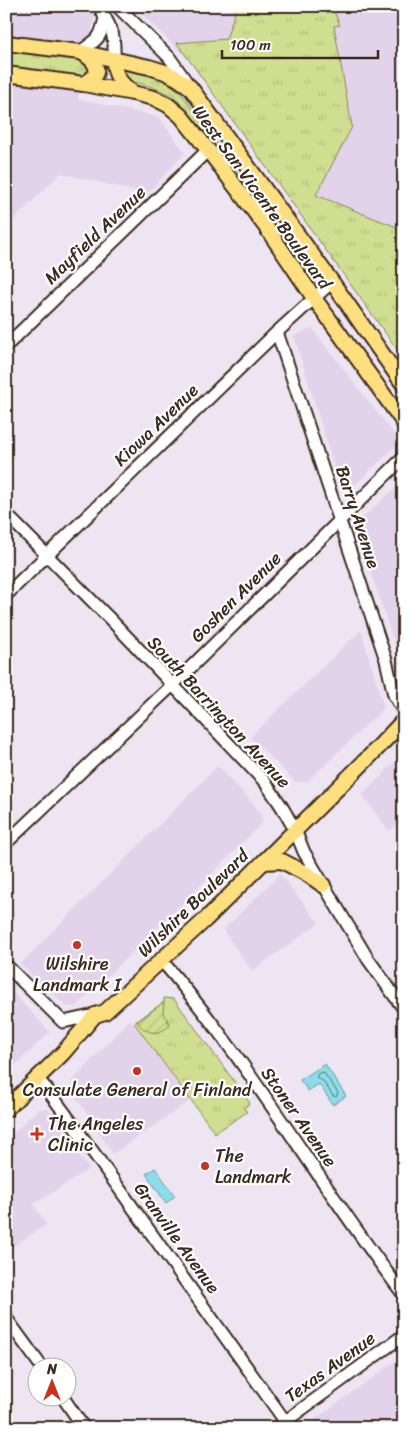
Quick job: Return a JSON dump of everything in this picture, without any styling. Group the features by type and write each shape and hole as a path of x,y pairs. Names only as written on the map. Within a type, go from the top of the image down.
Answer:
{"main road":[{"name":"West San Vicente Boulevard","path":"6,43 80,52 114,59 165,72 190,88 332,282 404,386"},
{"path":"80,52 95,62 96,67 96,73 92,80 84,84"},
{"path":"114,59 117,77 133,93"},
{"name":"West San Vicente Boulevard","path":"6,74 84,84 154,98 168,105 181,116 266,227 314,298 404,423"},
{"name":"Wilshire Boulevard","path":"6,1109 64,1053 95,1015 106,1012 162,961 264,862 404,720"},
{"path":"264,862 282,862 307,874 323,885"}],"street":[{"path":"99,6 112,28 114,59"},
{"path":"117,6 169,57 190,88"},
{"path":"80,52 97,40 101,34 105,18"},
{"name":"Mayfield Avenue","path":"6,346 208,150"},
{"name":"Kiowa Avenue","path":"6,595 332,282"},
{"name":"Barry Avenue","path":"278,332 386,660 394,695 404,712"},
{"name":"Goshen Avenue","path":"6,843 404,458"},
{"name":"South Barrington Avenue","path":"6,514 265,782 282,807 295,830 304,852 368,959 404,1009"},
{"name":"Stoner Avenue","path":"162,961 209,1018 371,1253 404,1295"},
{"path":"6,965 63,1022 95,1015"},
{"name":"Granville Avenue","path":"37,1078 50,1093 238,1352 281,1424"},
{"path":"6,1318 34,1356"},
{"name":"Texas Avenue","path":"281,1424 404,1335"},
{"path":"69,1406 84,1428"}],"shaded area":[{"path":"6,6 89,6 95,15 78,99 159,117 185,153 147,194 61,173 6,227"},
{"path":"133,6 404,6 404,359 187,58"},
{"path":"312,328 400,442 349,491 340,486 294,336"},
{"path":"404,480 404,672 355,525"},
{"path":"361,630 384,708 307,782 295,782 250,737"},
{"path":"404,753 404,820 389,831 362,795"},
{"path":"218,766 252,802 261,815 262,823 76,1007 67,1007 20,964"},
{"path":"280,874 319,923 252,971 223,930"},
{"path":"6,985 50,1032 6,1074"},
{"path":"130,1019 191,1100 113,1154 72,1091 72,1081"},
{"path":"39,1108 48,1109 89,1169 33,1205 47,1224 6,1251 6,1140"},
{"path":"404,1355 404,1428 303,1428"}],"green space":[{"path":"237,6 332,7 340,25 334,26 352,127 316,195 404,230 404,359 177,43 226,39"},
{"path":"6,50 86,60 91,64 89,78 6,68"},
{"path":"127,68 157,77 182,94 308,272 303,274 178,101 153,87 125,80"},
{"path":"164,998 174,999 250,1103 244,1108 247,1112 215,1133 134,1023 164,1002"},
{"path":"164,1002 163,1013 170,1025 166,1029 157,1032 148,1031 137,1022"}],"water":[{"path":"325,1064 346,1096 333,1105 319,1084 308,1091 300,1080"},
{"path":"155,1168 175,1196 166,1203 146,1174"}],"place":[{"name":"Wilshire Landmark I","path":"77,945"},
{"name":"Consulate General of Finland","path":"137,1071"},
{"name":"The Angeles Clinic","path":"37,1134"},
{"name":"The Landmark","path":"205,1166"}]}
